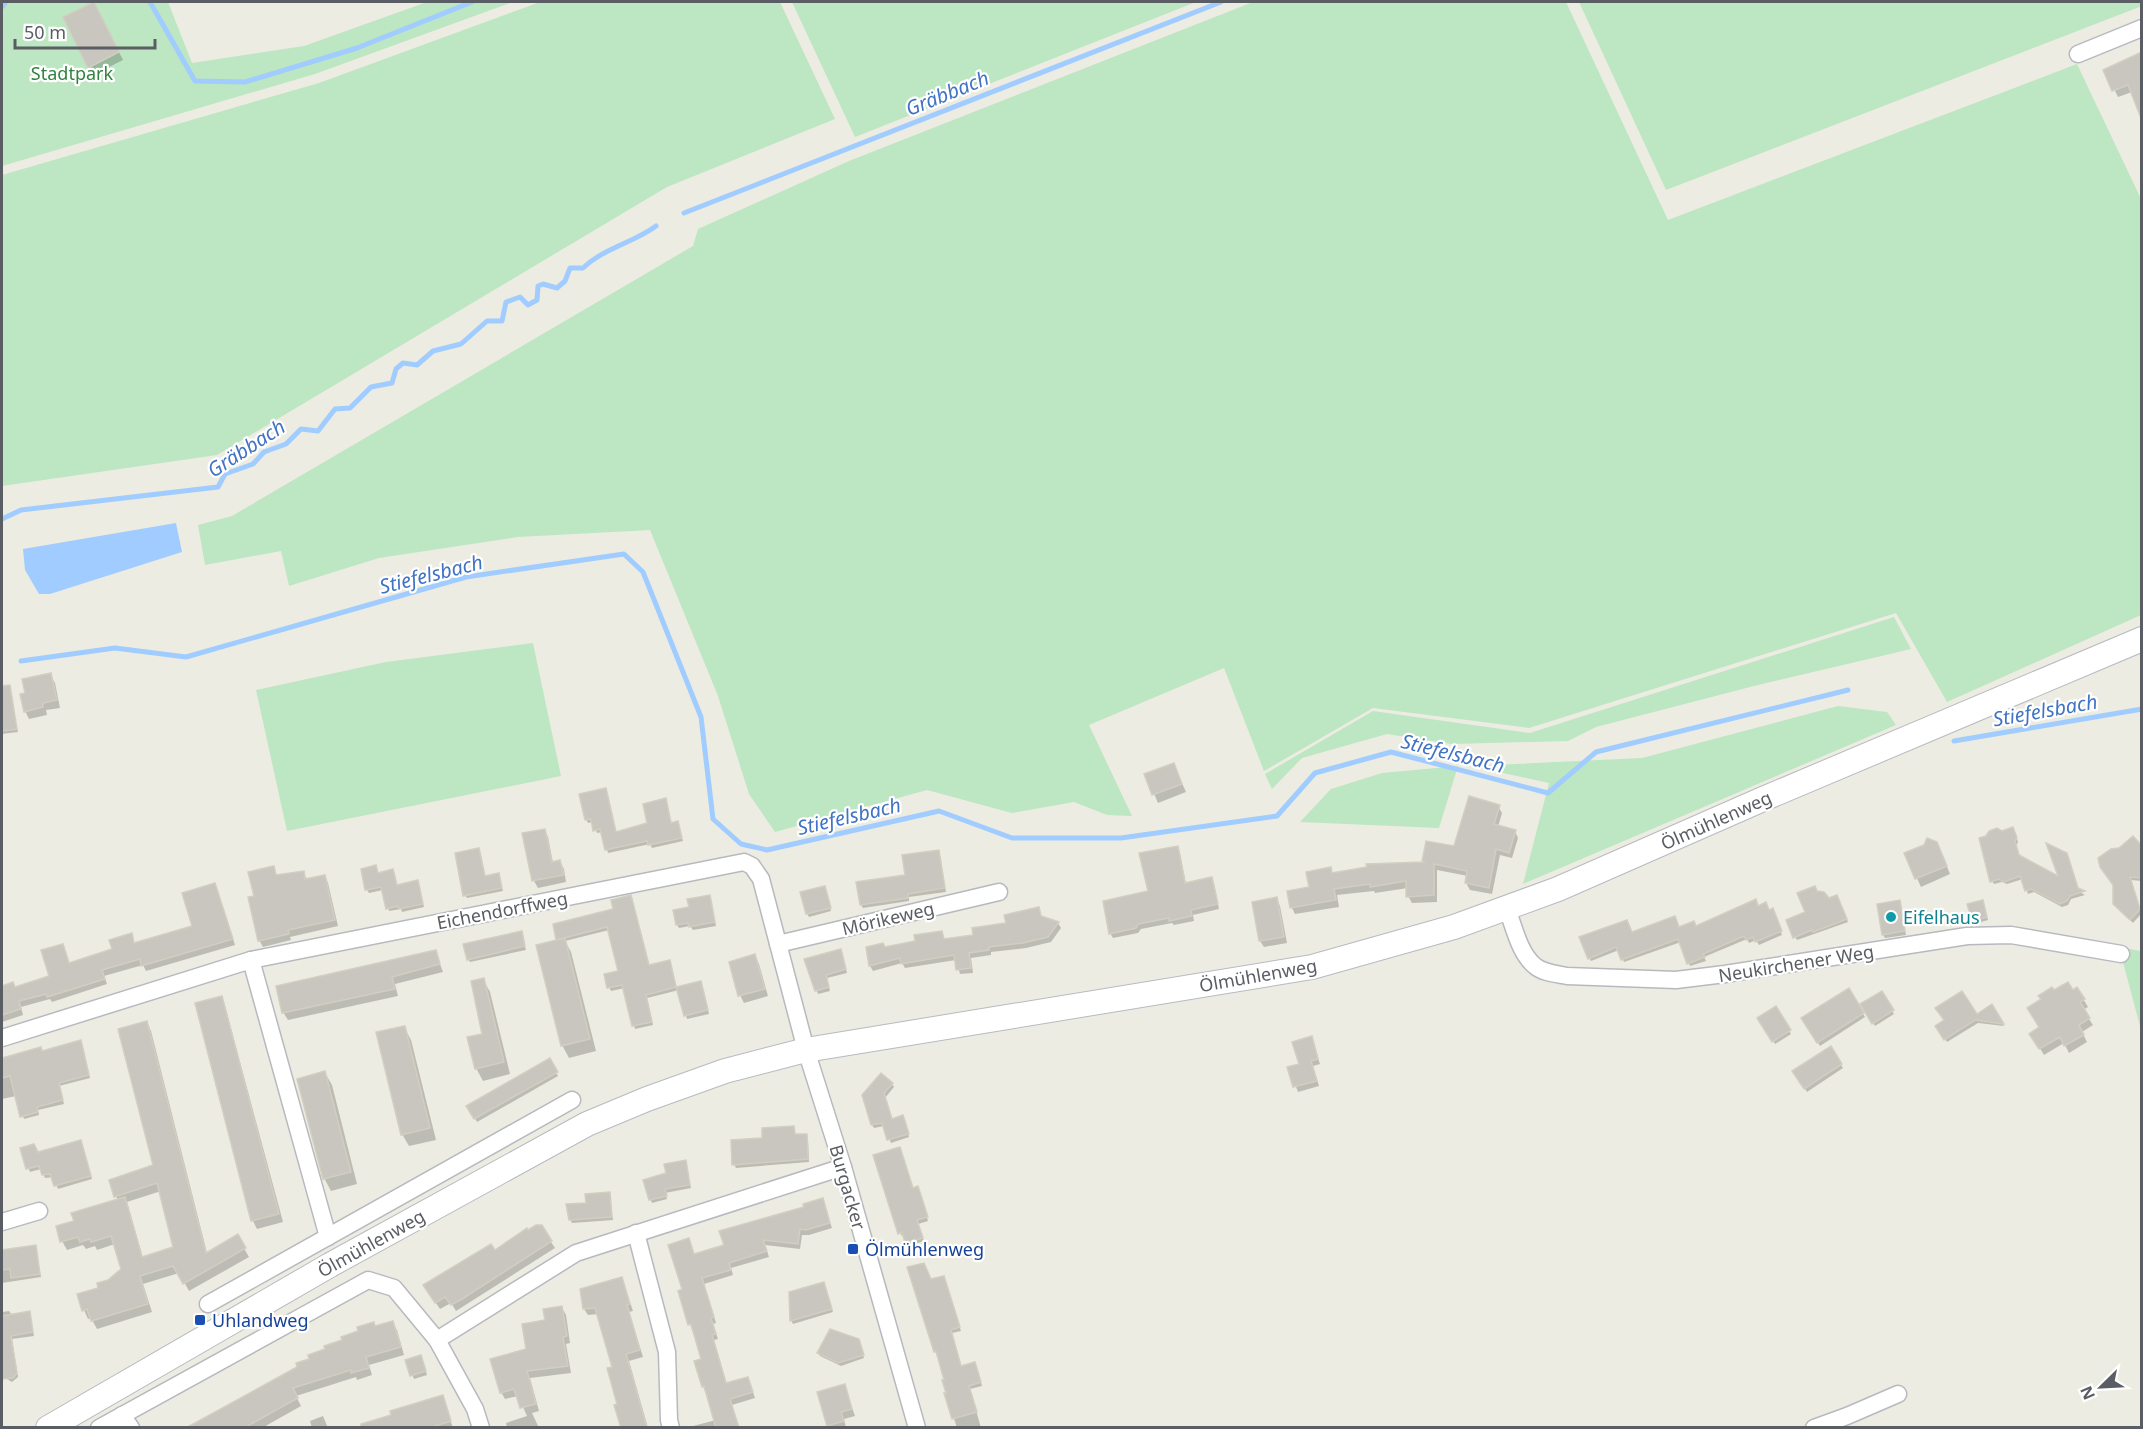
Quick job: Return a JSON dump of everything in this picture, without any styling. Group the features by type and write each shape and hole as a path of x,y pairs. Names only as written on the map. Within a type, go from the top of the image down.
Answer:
{"main road":[{"name":"Ölmühlenweg","path":"48,1428 330,1265 587,1124 647,1099 725,1071 806,1050 1312,967 1407,942 1507,909 1558,889 1773,795 2142,639"}],"street":[{"path":"2078,54 2142,28"},
{"name":"Eichendorffweg","path":"2,1038 251,960 744,862 752,866 761,879 778,944"},
{"name":"Mörikeweg","path":"778,944 999,892"},
{"name":"Neukirchener Weg","path":"1507,909 1520,944 1534,965 1550,973 1567,976 1676,980 1978,936 2011,935 2121,954"},
{"path":"778,944 806,1050"},
{"path":"251,960 328,1237"},
{"name":"Burgacker","path":"806,1050 843,1167 917,1428"},
{"path":"208,1304 572,1100"},
{"path":"437,1340 576,1253 843,1167"},
{"path":"2,1222 39,1211"},
{"path":"636,1233 667,1352 671,1428"},
{"path":"99,1428 126,1421 368,1280 394,1288 437,1340 475,1409 481,1428"},
{"path":"1814,1428 1898,1394"}],"green space":[{"name":"Stadtpark","path":"2,2 168,2 192,63 304,46 427,2 513,2 315,74 2,166"},
{"path":"540,2 780,2 835,119 667,187 217,455 2,486 2,175 319,83"},
{"path":"792,2 1196,2 855,137"},
{"path":"1253,2 1566,2 1668,220 2077,64 2141,199 2141,615 1947,702 1896,613 1529,728 1373,708 1264,771 1224,668 1089,725 1132,816 1107,815 1074,802 1012,813 927,790 775,832 749,794 718,696 650,530 518,537 379,558 289,586 281,551 205,565 198,525 232,516 693,246 698,229 849,161"},
{"path":"1579,2 2141,2 2142,6 1666,190"},
{"path":"1894,617 1911,649 1754,686 1596,727 1568,741 1452,744 1387,734 1302,758 1272,789 1265,774 1373,711 1530,733"},
{"path":"533,643 561,776 287,831 256,690 386,662"},
{"path":"1838,706 1887,712 1896,725 1523,884 1549,783 1471,766 1642,758"},
{"path":"1458,766 1439,828 1300,822 1331,789 1382,773"},
{"path":"2119,947 2141,951 2141,1030"}],"water":[{"path":"176,523 182,552 50,594 39,594 25,570 23,549"}],"building":[{"path":"94,2 119,52 88,68 63,17"},
{"path":"2142,52 2141,118 2128,85 2112,91 2103,70"},
{"path":"51,673 57,700 43,703 43,707 24,712 20,694 25,693 22,679"},
{"path":"10,685 17,729 2,731 2,686"},
{"path":"1174,763 1182,784 1152,795 1144,774"},
{"path":"606,788 616,832 647,823 643,804 666,798 671,823 678,821 682,838 648,845 647,841 605,850 600,829 593,831 591,819 585,820 579,794"},
{"path":"1469,796 1500,805 1494,824 1516,830 1509,853 1496,849 1489,888 1465,883 1467,871 1434,864 1434,895 1406,897 1406,881 1370,887 1370,884 1334,889 1336,900 1290,908 1287,891 1309,887 1306,872 1331,867 1332,873 1367,867 1366,864 1425,862 1422,862 1426,841 1454,846"},
{"path":"2013,827 2019,855 2058,876 2046,843 2067,853 2078,888 2085,891 2070,896 2067,901 2060,904 2031,889 2025,891 2020,876 2004,882 1999,879 1990,882 1979,838 1997,828 2002,831"},
{"path":"545,829 552,862 560,860 564,875 532,881 522,833"},
{"path":"2133,836 2142,846 2142,878 2130,877 2140,909 2130,920 2113,904 2113,885 2100,867 2098,858 2111,849 2119,848"},
{"path":"1927,838 1937,842 1947,866 1915,879 1904,853 1924,845"},
{"path":"1178,846 1185,883 1212,877 1218,904 1191,910 1192,916 1138,924 1136,928 1109,934 1103,901 1148,891 1139,853"},
{"path":"479,848 485,876 499,873 502,888 463,896 455,853"},
{"path":"939,850 945,888 908,894 908,898 860,905 856,882 905,875 902,855"},
{"path":"376,865 378,873 393,869 397,885 418,880 423,904 386,909 381,887 365,890 361,869"},
{"path":"274,866 276,875 304,871 305,879 325,875 335,920 288,930 289,934 258,941 248,897 254,896 248,872"},
{"path":"215,883 233,939 141,966 140,959 102,970 105,979 47,997 46,994 19,1001 21,1009 2,1015 2,986 13,982 15,987 49,976 41,950 63,944 69,963 112,949 109,940 132,933 134,943 192,926 182,893"},
{"path":"825,886 831,908 806,914 800,892"},
{"path":"1815,886 1817,891 1824,892 1829,898 1837,895 1847,919 1793,938 1786,920 1805,912 1797,893"},
{"path":"631,895 649,965 670,960 676,987 646,995 652,1022 632,1026 622,985 607,988 604,974 618,971 607,927 556,940 553,924 613,909 611,900"},
{"path":"710,895 715,922 689,927 688,923 676,925 673,910 689,907 687,899"},
{"path":"1277,897 1284,937 1259,941 1252,902"},
{"path":"1756,899 1758,906 1766,902 1769,910 1773,908 1782,931 1755,942 1753,937 1746,940 1744,936 1703,954 1705,957 1687,964 1678,939 1621,960 1616,947 1588,959 1579,937 1627,920 1632,932 1675,916 1679,927 1694,921 1696,926"},
{"name":"Eifelhaus","path":"1900,900 1905,931 1882,935 1877,904"},
{"path":"1983,900 1987,917 1972,921 1967,904"},
{"path":"1039,907 1041,916 1059,922 1048,937 989,947 989,950 969,953 971,968 956,970 954,955 901,964 900,958 869,966 866,947 883,943 885,947 915,941 914,935 942,931 944,939 973,935 972,928 1006,923 1004,915"},
{"path":"522,931 525,946 467,960 463,944"},
{"path":"565,938 590,1039 561,1046 536,945"},
{"path":"841,949 846,969 826,975 829,987 815,991 804,959"},
{"path":"436,950 440,964 392,977 395,989 282,1013 276,986"},
{"path":"755,954 765,989 738,996 729,962"},
{"path":"484,978 504,1062 475,1069 467,1037 482,1034 471,981"},
{"path":"701,981 708,1010 684,1016 676,987"},
{"path":"2068,982 2073,990 2077,987 2085,999 2080,1002 2090,1018 2079,1025 2084,1035 2064,1046 2060,1037 2039,1049 2029,1034 2039,1027 2027,1008 2041,999 2038,996 2052,987 2054,990"},
{"path":"1849,988 1864,1013 1817,1043 1801,1018"},
{"path":"1882,991 1894,1010 1872,1024 1860,1004"},
{"path":"1962,991 1977,1014 1992,1004 2004,1024 1975,1020 1944,1040 1935,1026 1944,1020 1935,1008"},
{"path":"222,996 279,1214 251,1221 195,1003"},
{"path":"1776,1006 1791,1030 1772,1042 1757,1018"},
{"path":"147,1021 206,1253 238,1234 246,1248 183,1284 173,1266 140,1276 148,1304 91,1321 87,1309 82,1311 77,1294 98,1288 97,1283 108,1280 121,1269 111,1236 91,1242 90,1239 80,1242 78,1237 60,1242 56,1226 74,1221 71,1213 125,1197 142,1257 173,1247 157,1183 114,1197 109,1180 153,1165 118,1029"},
{"path":"405,1026 430,1128 401,1135 376,1032"},
{"path":"1312,1036 1318,1059 1311,1061 1317,1081 1293,1087 1287,1067 1299,1064 1292,1042"},
{"path":"81,1040 89,1075 59,1083 63,1100 37,1107 38,1112 20,1117 10,1076 2,1078 2,1058 41,1047 42,1051"},
{"path":"1831,1046 1842,1064 1804,1089 1792,1071"},
{"path":"550,1058 558,1072 474,1119 466,1106"},
{"path":"325,1071 351,1172 323,1179 297,1079"},
{"path":"881,1073 893,1083 884,1093 892,1119 903,1115 909,1134 887,1140 882,1123 871,1125 862,1095"},
{"path":"794,1126 795,1134 807,1134 808,1159 732,1165 731,1140 762,1138 762,1128"},
{"path":"81,1140 91,1176 54,1186 50,1174 42,1175 39,1166 26,1169 20,1148 34,1144 38,1152"},
{"path":"900,1147 913,1188 918,1186 928,1217 917,1220 923,1238 905,1243 902,1232 898,1234 873,1155"},
{"path":"686,1160 690,1185 665,1189 667,1196 649,1200 643,1180 666,1173 664,1164"},
{"path":"610,1192 612,1217 569,1220 566,1204 586,1203 585,1194"},
{"path":"823,1198 830,1223 806,1230 800,1229 798,1244 763,1240 767,1251 729,1263 731,1270 702,1278 714,1317 711,1318 716,1334 712,1335 726,1383 748,1377 753,1392 730,1399 739,1428 716,1428 694,1361 701,1359 678,1291 682,1289 668,1245 689,1238 694,1254 724,1245 719,1231 804,1207 803,1204"},
{"path":"536,1225 542,1225 552,1241 451,1305 445,1297 435,1303 423,1285 491,1244 495,1250 527,1228 528,1230"},
{"path":"36,1245 40,1274 11,1278 10,1269 2,1270 2,1250"},
{"path":"924,1263 931,1279 944,1276 960,1327 951,1330 961,1366 975,1362 981,1382 969,1386 977,1412 952,1419 944,1393 946,1393 942,1380 944,1380 936,1351 934,1352 907,1267"},
{"path":"622,1277 630,1304 627,1305 640,1350 626,1354 647,1428 621,1428 607,1368 612,1367 595,1308 583,1309 580,1289"},
{"path":"824,1282 832,1309 790,1321 789,1292"},
{"path":"562,1306 567,1336 563,1337 568,1366 527,1371 536,1404 520,1408 514,1389 500,1393 490,1359 526,1349 522,1324 545,1320 543,1309"},
{"path":"30,1311 33,1332 11,1336 17,1373 13,1378 2,1379 2,1316"},
{"path":"393,1321 401,1347 366,1357 369,1368 351,1373 351,1370 293,1388 298,1398 244,1428 186,1428 297,1367 296,1363 309,1359 308,1355 342,1340 341,1337 358,1331 357,1327 374,1322 375,1326"},
{"path":"830,1329 859,1339 864,1355 838,1363 817,1353"},
{"path":"421,1355 426,1371 410,1376 405,1360"},
{"path":"845,1384 852,1409 841,1412 844,1421 827,1426 817,1392"},
{"path":"443,1395 451,1421 429,1428 361,1428 361,1424 391,1415 390,1411"}],"waterway":[{"path":"2,7 6,2"},
{"path":"150,2 195,81 245,82 357,48 472,2"},
{"name":"Gräbbach","path":"684,213 1221,2"},
{"name":"Gräbbach","path":"2,519 21,510 218,487 225,474 253,464 264,452 286,444 301,429 318,431 335,409 350,408 371,387 392,383 396,369 403,363 417,365 433,351 461,344 487,321 502,321 506,302 520,297 528,305 537,300 538,286 543,284 557,288 565,281 570,268 583,268 600,255 656,226"},
{"name":"Stiefelsbach","path":"21,661 115,648 186,657 466,577 624,554 643,572 701,717 713,819 741,844 767,850 939,811 1012,838 1121,838 1277,816 1315,773 1391,752 1548,793 1596,752 1848,690"},
{"name":"Stiefelsbach","path":"1954,741 2142,709"}],"place":[{"name":"Eifelhaus","path":"1891,917"},
{"name":"Ölmühlenweg","path":"853,1249"},
{"name":"Uhlandweg","path":"200,1320"}]}
